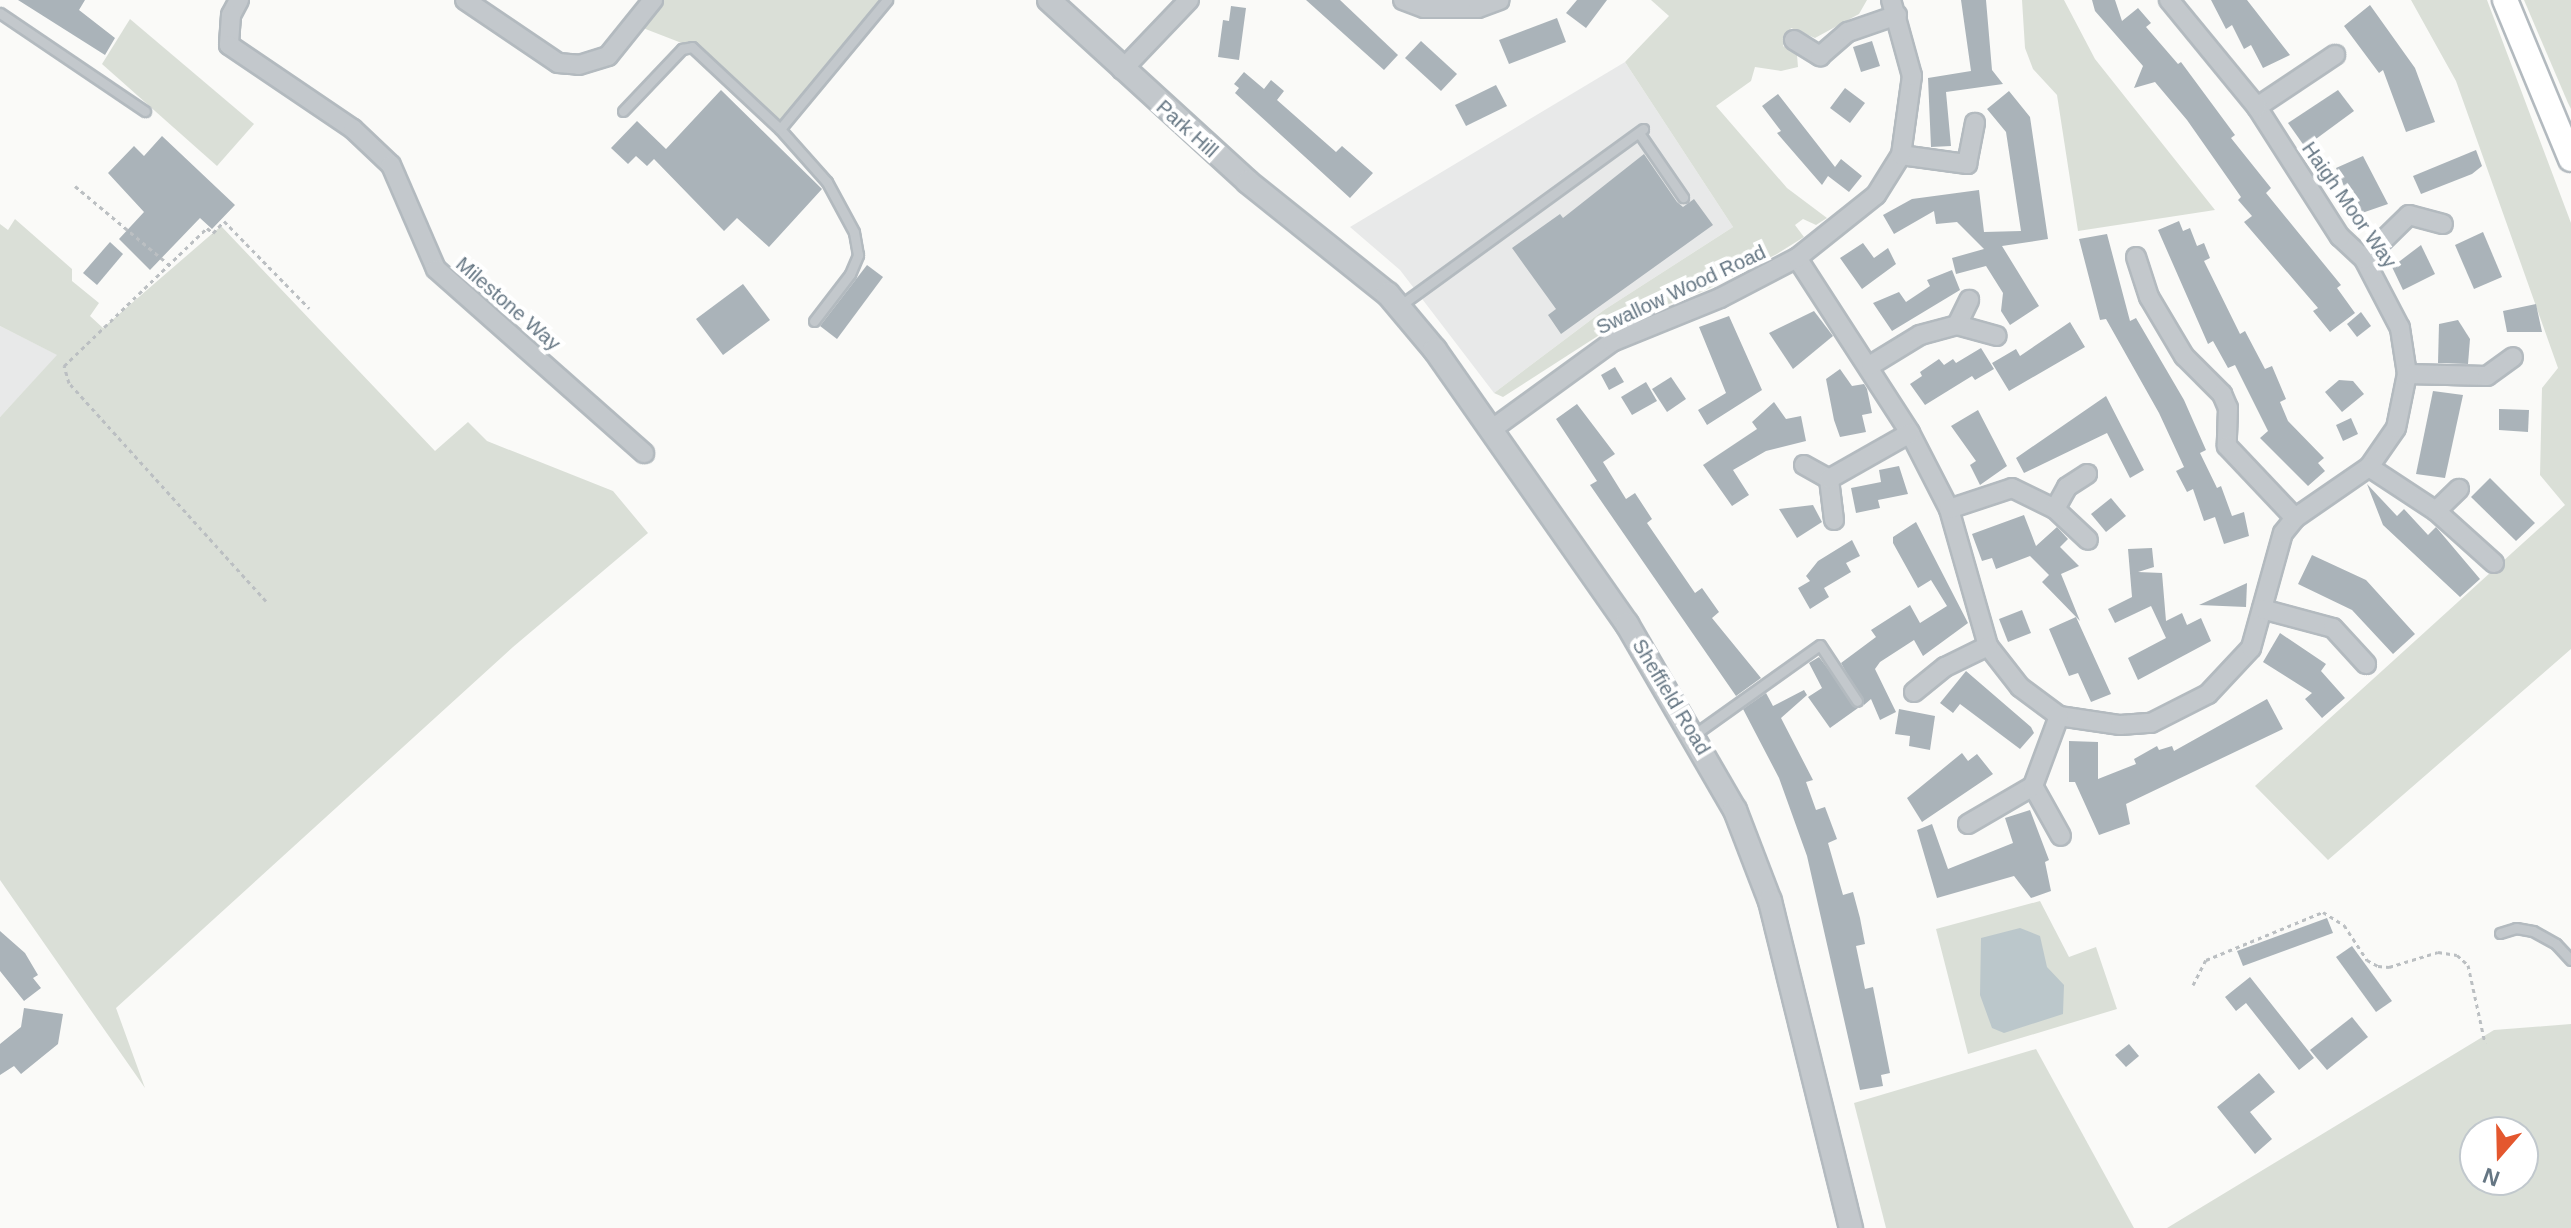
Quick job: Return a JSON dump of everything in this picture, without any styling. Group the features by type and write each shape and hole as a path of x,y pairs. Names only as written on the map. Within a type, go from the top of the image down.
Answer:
{"main road":[{"path":"2505,0 2571,159"}],"street":[{"name":"Milestone Way","path":"239,0 231,15 229,45 353,129 391,165 436,269 644,453"},
{"path":"465,0 558,63 579,65 608,56 653,0"},
{"name":"Park Hill","path":"1049,0 1248,182 1334,248"},
{"path":"1122,70 1189,0"},
{"path":"1403,0 1424,8 1478,8 1500,0"},
{"name":"Haigh Moor Way","path":"1797,258 1871,365 1910,433 1949,509 1988,646 2020,687 2059,716 2120,725 2151,723 2180,711 2208,694 2242,662 2258,630 2275,550 2295,518 2369,467 2396,428 2407,374 2400,328 2364,259 2326,217 2257,107 2169,0"},
{"path":"1794,40 1820,56 1848,32 1894,7"},
{"name":"Swallow Wood Road","path":"1491,430 1612,342 1720,298 1797,258 1876,195 1901,155 1912,76 1894,7"},
{"path":"2257,107 2335,55"},
{"path":"1901,155 1967,164 1975,123"},
{"path":"2364,259 2409,215 2443,224"},
{"name":"Sheffield Road","path":"1334,248 1398,307 1491,430 1627,624 1695,734 1735,810 1770,901 1851,1228"},
{"path":"2136,257 2149,297 2178,346 2222,394 2228,408 2227,446 2295,518"},
{"path":"1957,325 1969,300"},
{"path":"1871,365 1920,335 1957,325 1997,336"},
{"path":"2407,374 2487,376 2513,357"},
{"path":"1829,479 1910,433"},
{"path":"1804,465 1829,479"},
{"path":"2369,467 2436,511 2494,563"},
{"path":"2055,509 2067,487 2087,474"},
{"path":"1829,479 1834,520"},
{"path":"1949,509 2012,488 2055,509 2088,540"},
{"path":"2436,511 2459,489"},
{"path":"2262,609 2333,628 2366,664"},
{"path":"1914,692 1945,667 1988,646"},
{"path":"1968,824 2033,786 2059,716"},
{"path":"2033,786 2061,836"}],"lane":[{"path":"780,129 887,0"},
{"path":"0,13 145,111"},
{"path":"623,111 682,49 692,47 780,129 827,182 854,232 858,255 850,274 814,321"},
{"path":"1398,307 1641,131 1683,197"},
{"path":"1695,734 1820,645 1857,701"},
{"path":"2500,933 2516,928 2533,931 2556,944 2571,960"}],"path":[{"path":"75,186 172,267"},
{"path":"266,601 66,378 64,366 172,267 207,228 213,233 224,221 309,308"},
{"path":"2193,985 2206,960 2323,912 2344,925 2367,960 2378,966 2438,952 2457,955 2468,965 2485,1043"}],"shaded area":[{"path":"653,0 887,0 780,129 692,47 630,23"},
{"path":"1651,0 1867,0 1859,14 1815,38 1791,28 1783,46 1797,55 1798,67 1781,71 1755,67 1751,81 1716,106 1787,188 1827,218 1816,225 1803,219 1795,225 1804,237 1777,254 1704,291 1618,323 1503,397 1494,393 1604,310 1733,227 1625,62 1669,16"},
{"path":"2022,0 2064,0 2095,59 2215,210 2078,231 2057,95 2033,69 2025,48"},
{"path":"2411,0 2487,0 2571,223 2571,649 2328,860 2255,786 2565,505 2540,475 2542,388 2558,368 2456,81"},
{"path":"2524,0 2571,0 2571,109 2568,103"},
{"path":"130,19 254,124 217,166 102,64"},
{"path":"1625,62 1733,227 1604,310 1494,393 1400,270 1350,227"},
{"path":"15,219 72,269 72,281 99,303 90,316 103,328 221,226 435,451 468,422 487,441 613,491 648,533 513,647 116,1008 145,1088 0,880 0,417 57,355 0,326 0,224 8,230"},
{"path":"0,326 58,355 0,417"},
{"path":"2040,901 2069,957 2096,947 2117,1009 1968,1054 1936,929"},
{"path":"2020,928 2040,936 2047,967 2064,985 2063,1014 2004,1033 1992,1028 1980,995 1981,938"},
{"path":"2571,1024 2571,1228 2167,1228 2494,1030"},
{"path":"2036,1049 2134,1228 1886,1228 1854,1103"}],"building":[{"path":"18,0 85,0 79,10 115,38 105,55"},
{"path":"1306,0 1340,0 1398,55 1384,70"},
{"path":"1577,0 1607,0 1586,28 1566,13"},
{"path":"1961,0 1986,0 1992,70 2003,84 1946,92 1951,146 1931,147 1928,78 1971,71"},
{"path":"2092,0 2115,0 2122,21 2138,8 2151,23 2146,27 2178,64 2181,62 2235,135 2231,138 2271,188 2266,193 2341,285 2337,288 2355,313 2330,332 2313,311 2318,308 2244,222 2252,216 2238,200 2241,197 2187,120 2155,82 2134,88 2143,66 2095,11"},
{"path":"2211,0 2247,0 2290,55 2263,68 2251,45 2244,49 2232,25 2226,29"},
{"path":"2370,5 2415,68 2435,122 2406,132 2383,70 2379,73 2344,26"},
{"path":"1231,6 1246,8 1239,60 1218,57 1223,20 1229,21"},
{"path":"1557,18 1566,42 1509,64 1499,40"},
{"path":"1421,41 1457,74 1441,91 1405,58"},
{"path":"1872,41 1880,66 1861,72 1853,47"},
{"path":"1244,72 1264,89 1271,80 1284,91 1277,100 1336,152 1342,146 1373,173 1350,198 1235,93 1239,88 1234,84"},
{"path":"1496,85 1507,106 1466,126 1455,105"},
{"path":"1845,88 1865,103 1850,123 1830,108"},
{"path":"721,90 822,189 769,247 737,218 724,231 654,159 647,166 636,156 628,164 611,148 637,121 666,149"},
{"path":"2338,90 2354,111 2305,147 2288,123"},
{"path":"2009,91 2030,117 2048,239 2002,246 2039,306 2010,325 2001,311 2003,293 1986,266 1956,274 1952,258 1984,249 1957,222 1936,224 1934,211 1894,234 1883,215 1912,199 1979,190 1984,232 2021,231 2006,132 1987,109"},
{"path":"1778,94 1835,167 1841,159 1862,176 1849,192 1828,176 1822,185 1777,133 1781,131 1762,106"},
{"path":"162,136 235,205 212,229 200,218 150,270 119,239 144,212 108,173 134,146 144,156"},
{"path":"2476,150 2482,166 2472,174 2421,194 2413,176"},
{"path":"1644,154 1677,202 1683,207 1694,199 1713,225 1561,334 1548,315 1556,309 1512,248 1560,214 1563,218"},
{"path":"2363,156 2388,204 2362,213 2353,190 2347,193 2336,168"},
{"path":"2179,221 2183,231 2190,228 2197,246 2204,243 2210,258 2204,261 2240,334 2245,331 2265,369 2272,366 2286,399 2280,402 2288,421 2324,458 2318,463 2325,471 2308,486 2260,438 2268,431 2235,365 2228,368 2213,341 2208,344 2158,230"},
{"path":"2483,232 2502,277 2474,289 2455,245"},
{"path":"2107,234 2130,321 2136,318 2184,400 2206,450 2200,453 2217,488 2221,486 2232,516 2244,512 2249,536 2224,544 2215,517 2204,521 2193,489 2187,492 2176,471 2184,467 2159,413 2106,319 2100,320 2079,239"},
{"path":"110,242 123,254 97,285 83,273"},
{"path":"1863,243 1874,258 1888,248 1896,264 1862,289 1840,258"},
{"path":"2421,245 2435,274 2403,290 2392,267"},
{"path":"867,265 883,277 837,339 820,326"},
{"path":"1952,270 1960,290 1892,331 1873,303 1899,292 1906,302 1930,286 1927,280"},
{"path":"743,284 770,320 723,355 696,319"},
{"path":"2536,304 2542,332 2507,332 2503,311"},
{"path":"1814,311 1833,336 1793,369 1769,333"},
{"path":"2361,312 2371,326 2357,337 2347,324"},
{"path":"1729,316 1762,390 1707,425 1698,410 1726,393 1699,327"},
{"path":"2458,320 2470,339 2468,364 2438,363 2439,324"},
{"path":"2070,322 2085,347 2009,391 1992,363 2016,349 2020,356"},
{"path":"1981,348 1994,369 1975,380 1972,376 1925,405 1910,384 1922,376 1920,372 1939,359 1944,365 1953,359 1956,363"},
{"path":"1615,367 1624,382 1609,390 1601,375"},
{"path":"1840,369 1852,386 1864,384 1867,389 1872,413 1862,415 1866,432 1840,437 1826,379"},
{"path":"1671,377 1686,399 1667,412 1652,389"},
{"path":"2339,380 2353,381 2364,394 2342,412 2325,392"},
{"path":"1646,382 1657,401 1632,415 1621,397"},
{"path":"2433,391 2463,395 2445,478 2416,474"},
{"path":"2106,396 2144,470 2130,478 2107,433 2024,473 2016,458"},
{"path":"1774,402 1786,419 1801,416 1806,441 1766,451 1733,470 1749,495 1732,506 1703,465 1757,429 1752,422"},
{"path":"1577,404 1615,454 1603,462 1626,499 1635,493 1652,519 1647,523 1695,593 1702,588 1719,612 1712,618 1761,678 1736,696 1590,485 1597,481 1556,419"},
{"path":"2499,409 2529,410 2528,432 2499,430"},
{"path":"1978,410 2007,466 1980,485 1970,465 1976,461 1951,426"},
{"path":"2351,418 2358,434 2343,441 2336,425"},
{"path":"1899,466 1908,494 1878,500 1880,508 1856,513 1851,488 1881,482 1879,470"},
{"path":"2490,478 2535,523 2516,541 2471,497"},
{"path":"2367,484 2397,516 2404,509 2428,535 2436,527 2480,579 2460,597 2383,525"},
{"path":"2111,498 2126,516 2106,532 2091,514"},
{"path":"1813,505 1822,522 1797,538 1779,509"},
{"path":"2024,515 2036,546 2057,527 2068,539 2060,547 2079,566 2061,574 2080,621 2042,582 2049,575 2030,556 1996,569 1992,558 1982,561 1972,534"},
{"path":"1916,522 1968,623 1923,656 1914,640 1880,662 1875,669 1896,712 1880,720 1871,699 1864,705 1841,663 1876,637 1871,630 1910,605 1920,623 1947,606 1931,580 1918,588 1893,543 1893,537"},
{"path":"1852,540 1860,556 1846,563 1851,572 1824,588 1829,597 1810,609 1798,588 1810,581 1806,576 1818,561"},
{"path":"2152,548 2154,567 2138,572 2162,573 2166,621 2182,613 2187,625 2201,618 2211,641 2138,680 2128,658 2166,638 2151,606 2115,623 2108,609 2132,597 2128,549"},
{"path":"2312,555 2366,580 2415,634 2393,654 2352,610 2298,584"},
{"path":"2247,583 2246,607 2199,605"},
{"path":"2022,610 2031,633 2008,642 1999,619"},
{"path":"2076,617 2111,694 2091,702 2078,673 2069,676 2049,629"},
{"path":"2280,633 2326,664 2321,671 2345,698 2322,718 2305,699 2312,693 2263,662"},
{"path":"1819,657 1858,708 1830,728 1808,697 1822,688 1809,663"},
{"path":"1966,671 2031,727 2034,733 2020,749 1960,704 1953,713 1940,703"},
{"path":"1804,690 1807,695 1781,718 1813,780 1806,782 1816,810 1825,807 1837,839 1828,843 1843,895 1853,892 1865,944 1856,946 1865,989 1873,987 1890,1073 1881,1075 1883,1086 1860,1090 1807,856 1779,778 1743,709 1766,693 1773,706"},
{"path":"2267,699 2283,729 2126,804 2130,824 2099,835 2075,782 2069,782 2069,741 2098,742 2098,779 2136,764 2134,759 2157,746 2159,750 2172,746 2174,751"},
{"path":"1899,709 1935,716 1930,750 1909,746 1910,736 1895,734"},
{"path":"1962,753 1968,761 1977,754 1993,774 1922,822 1907,798"},
{"path":"2030,810 2049,860 2045,862 2051,891 2031,898 2014,876 1937,898 1917,830 1932,824 1948,869 2013,843 2005,818"},
{"path":"2327,918 2333,933 2243,966 2237,951"},
{"path":"0,931 25,953 38,975 33,978 41,988 24,1001 0,971"},
{"path":"2352,946 2392,1001 2376,1012 2336,957"},
{"path":"2250,977 2314,1058 2299,1070 2246,1003 2236,1011 2225,997"},
{"path":"24,1008 63,1014 58,1044 21,1074 14,1066 0,1075 0,1044 21,1027"},
{"path":"2352,1017 2368,1037 2327,1070 2310,1050"},
{"path":"2129,1044 2139,1056 2126,1067 2115,1055"},
{"path":"2259,1073 2275,1092 2250,1112 2272,1139 2255,1154 2217,1107"}]}
